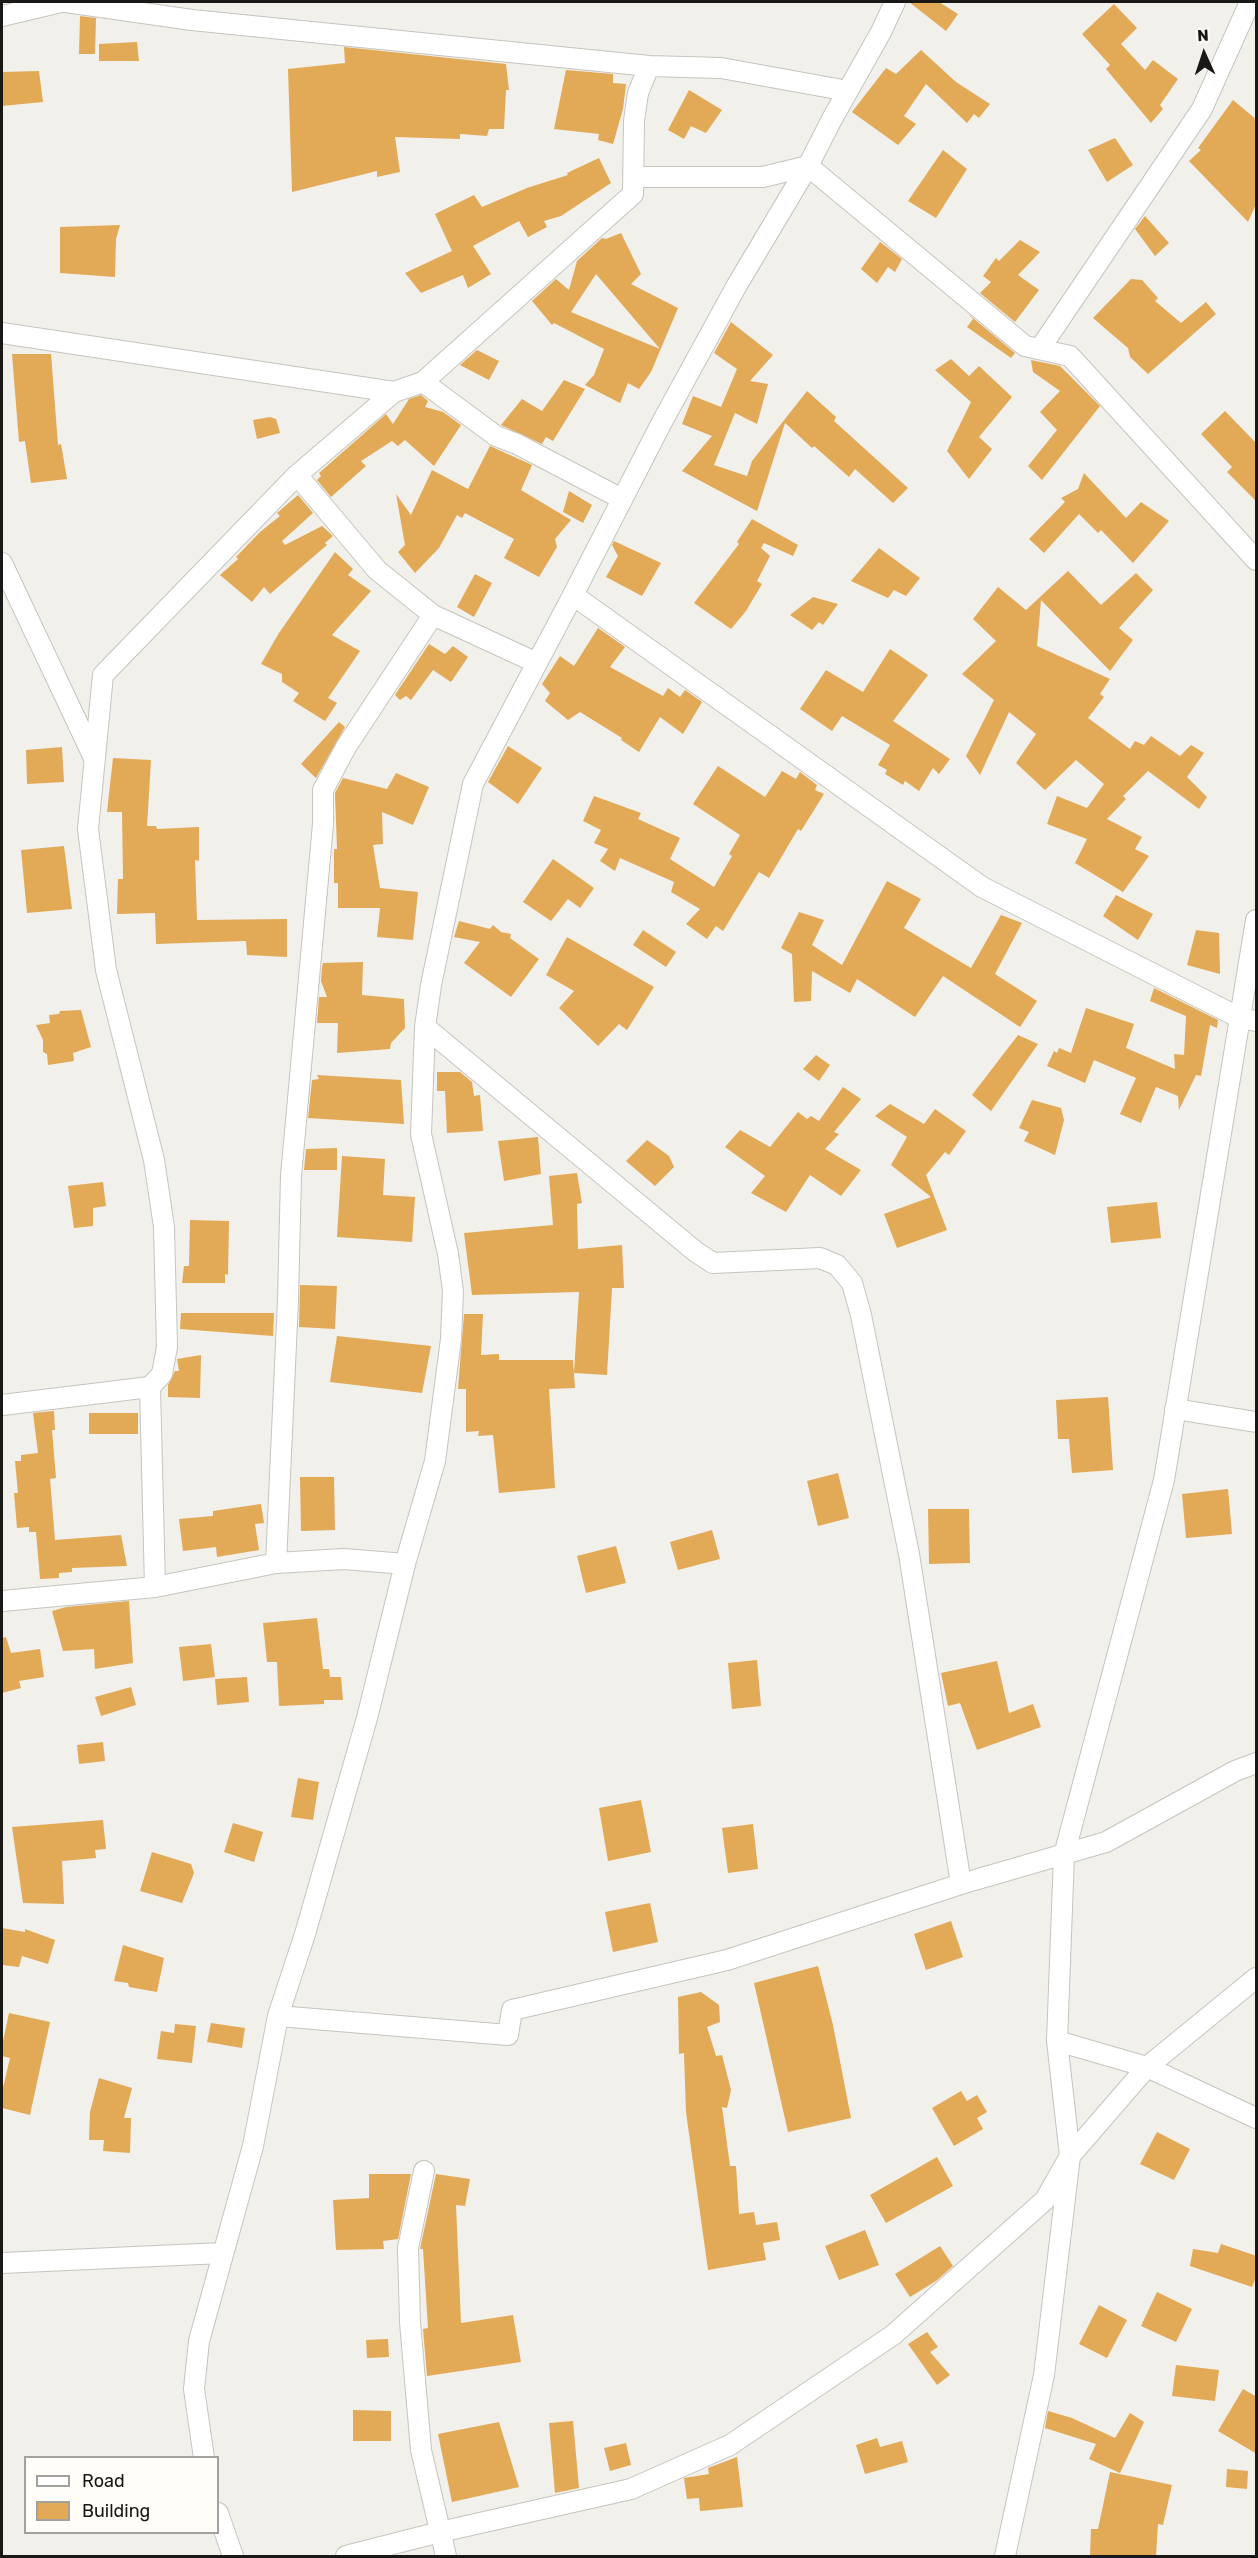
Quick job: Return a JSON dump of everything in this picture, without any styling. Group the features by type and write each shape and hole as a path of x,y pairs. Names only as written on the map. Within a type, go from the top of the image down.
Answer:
{"street":[{"path":"2,16 57,2 192,20 649,66 721,68 848,91"},
{"path":"204,2456 198,2430 195,2379 199,2341 254,2146 278,2016 305,1934 367,1718 405,1564 435,1461 451,1339 453,1291 448,1254 421,1134 425,1028 431,985 472,784 737,285 808,166 895,2"},
{"path":"1041,348 1202,109 1250,2"},
{"path":"2,1405 150,1387 162,1374 167,1347 165,1227 154,1160 106,970 88,829 103,675 297,475 394,392 423,382 633,194 634,121 638,93 649,66"},
{"path":"808,166 1025,346 1070,356 1257,560"},
{"path":"635,177 763,177 808,166"},
{"path":"2,333 394,392"},
{"path":"423,382 496,436 517,444 622,499"},
{"path":"297,475 377,570 433,615 537,663"},
{"path":"2,563 95,758"},
{"path":"573,595 982,887 1248,1019"},
{"path":"276,1563 288,1300 291,1176 323,824 323,789 346,747 433,615"},
{"path":"1005,2556 1044,2375 1070,2156 1057,2041 1064,1855 1164,1480 1175,1409 1248,1019 1257,920"},
{"path":"425,1028 696,1252 713,1263 820,1258 837,1265 852,1283 861,1316 909,1554 961,1884"},
{"path":"150,1387 155,1587"},
{"path":"1175,1409 1257,1422"},
{"path":"2,1601 155,1587 276,1563 344,1559 405,1564"},
{"path":"278,2016 508,2035 512,2010 727,1960 961,1884 1106,1842 1235,1771 1257,1763"},
{"path":"346,2556 440,2532 631,2489 730,2445 893,2335 1045,2200 1070,2156 1147,2067 1257,1978"},
{"path":"1057,2041 1147,2067 1257,2118"},
{"path":"424,2171 408,2248 410,2322 421,2450 446,2556"},
{"path":"2,2263 222,2253"},
{"path":"219,2515 233,2556"}],"building":[{"path":"909,2 939,2 958,14 946,31"},
{"path":"1114,4 1137,28 1121,44 1145,70 1153,60 1178,79 1160,105 1163,109 1151,123 1106,69 1110,65 1082,34"},
{"path":"80,16 96,18 95,54 79,54"},
{"path":"137,42 139,61 99,61 99,44"},
{"path":"344,47 506,64 509,90 506,90 504,129 489,129 487,136 460,134 460,139 395,137 400,172 377,177 377,171 292,192 288,69 345,63"},
{"path":"921,50 956,82 990,104 979,118 974,114 967,123 926,84 904,116 916,124 898,145 852,112 886,68 896,74"},
{"path":"566,70 613,74 613,83 626,84 623,109 613,144 598,140 599,134 554,129"},
{"path":"39,71 43,102 2,106 2,72"},
{"path":"689,90 722,110 706,133 691,126 684,139 668,130"},
{"path":"1233,100 1257,120 1257,202 1248,222 1189,161 1201,150 1198,148"},
{"path":"1115,138 1133,165 1107,182 1088,150"},
{"path":"943,150 967,169 936,218 908,201"},
{"path":"599,158 611,183 561,216 544,221 547,227 528,237 519,221 473,246 491,274 468,288 463,275 421,293 405,273 452,251 435,214 474,195 482,207 527,188 568,175 567,173"},
{"path":"1145,216 1169,243 1155,256 1135,229"},
{"path":"120,225 116,239 115,277 60,273 60,227"},
{"path":"621,233 641,274 631,284 678,308 651,372 639,389 628,383 620,403 585,385 594,375 604,349 554,323 552,325 532,301 556,279 569,290 577,261 602,238 606,239","holes":["596,274 660,349 571,312"]},
{"path":"1020,240 1040,252 1018,275 1039,290 1015,322 980,293 991,282 983,276 996,258 999,261"},
{"path":"880,242 902,259 895,272 888,267 877,283 861,269"},
{"path":"1131,279 1142,280 1158,298 1155,301 1181,323 1206,302 1216,314 1148,374 1130,357 1128,348 1093,318"},
{"path":"968,314 1015,353 1011,358 967,327 973,319"},
{"path":"731,322 773,355 750,381 768,384 757,424 735,413 714,465 747,476 752,461 807,391 836,417 834,421 908,488 893,503 855,469 849,477 785,423 757,511 682,471 712,436 682,424 693,396 721,407 737,369 714,353"},
{"path":"477,350 499,361 489,380 460,365"},
{"path":"12,354 51,354 58,445 61,444 67,479 31,483 25,441 19,442"},
{"path":"951,359 969,376 979,366 1012,397 979,437 992,449 969,479 947,451 971,402 935,370"},
{"path":"1031,360 1060,366 1100,406 1042,480 1028,466 1057,430 1040,412 1060,391 1033,372"},
{"path":"564,380 585,389 553,441 546,437 542,444 501,425 522,399 542,411"},
{"path":"421,395 428,401 425,407 443,412 461,425 434,466 405,440 398,446 392,441 361,461 366,466 331,497 317,480 321,476 319,473 386,414 393,424 409,399"},
{"path":"1225,411 1257,444 1257,502 1227,472 1232,467 1201,434"},
{"path":"270,417 276,419 280,433 257,439 253,420"},
{"path":"490,446 532,465 521,490 571,520 555,539 557,547 539,577 504,558 514,539 465,513 462,518 457,515 439,548 415,573 398,552 405,545 396,494 411,515 432,470 468,489"},
{"path":"1084,473 1126,518 1141,502 1169,521 1133,563 1101,530 1098,533 1079,514 1044,553 1029,539 1065,502 1061,498 1078,489"},
{"path":"569,491 592,505 583,523 563,512"},
{"path":"298,495 313,513 282,541 285,545 322,526 333,536 325,543 327,545 270,594 264,587 252,602 220,575 238,559 236,557 260,532 280,516 277,513"},
{"path":"752,519 798,545 793,556 764,543 761,548 770,556 757,581 762,584 746,611 731,629 694,603 739,544 737,542"},
{"path":"614,541 661,563 642,596 606,577 618,556 612,545"},
{"path":"879,548 920,578 906,596 894,590 888,598 851,581"},
{"path":"335,552 353,569 348,575 371,591 332,635 360,651 328,698 337,703 325,721 293,701 299,693 282,682 282,674 261,664 279,633"},
{"path":"1068,571 1101,605 1136,573 1153,590 1119,628 1133,640 1110,671 1041,600 1037,646 1110,679 1100,694 1104,697 1088,718 1130,749 1135,741 1144,745 1151,736 1180,756 1191,745 1204,753 1187,777 1207,797 1199,809 1148,771 1123,796 1126,799 1107,819 1142,837 1135,849 1149,856 1123,892 1075,863 1087,839 1047,824 1057,796 1087,808 1104,784 1076,760 1045,790 1016,763 1036,734 1009,712 980,775 966,756 994,700 962,674 996,641 973,619 998,587 1026,610"},
{"path":"475,574 492,583 474,617 457,607"},
{"path":"813,597 838,604 823,625 819,622 812,630 790,615"},
{"path":"598,628 625,647 610,667 663,696 668,688 680,697 685,690 702,702 683,734 660,717 639,752 621,740 622,738 580,712 568,720 545,701 550,693 542,684 560,656 574,666"},
{"path":"429,644 445,654 453,646 468,657 451,682 433,670 411,700 406,696 400,700 395,695"},
{"path":"890,649 928,675 893,721 950,759 939,774 933,768 919,791 905,781 903,785 885,774 887,770 878,765 890,745 842,716 832,731 800,709 826,670 863,692"},
{"path":"339,722 345,727 316,778 301,764"},
{"path":"508,746 542,768 518,804 488,782"},
{"path":"62,747 64,782 27,784 26,750"},
{"path":"113,758 151,760 147,826 156,826 157,829 199,827 199,861 195,860 197,920 287,919 287,957 247,955 246,941 156,944 155,913 117,914 118,879 123,879 122,812 107,812"},
{"path":"718,766 765,797 782,771 796,779 800,772 817,785 815,790 824,794 801,831 798,829 769,878 759,872 723,931 716,926 707,939 686,924 700,909 671,892 674,882 620,858 615,871 600,861 608,849 594,843 601,830 583,821 594,796 641,813 638,819 680,838 670,859 714,887 732,856 729,854 740,835 693,804"},
{"path":"396,773 429,787 413,825 382,812 383,844 373,845 380,888 418,892 413,940 377,937 380,908 338,908 338,883 334,883 334,849 337,849 335,793 343,778 387,789"},
{"path":"64,846 72,909 27,913 21,850"},
{"path":"553,859 594,888 580,908 568,899 551,921 523,902"},
{"path":"887,881 921,899 904,928 971,968 1001,915 1022,923 995,974 1037,1001 1020,1027 943,976 915,1017 857,979 850,993 812,971 811,1001 794,1002 792,954 781,948 799,912 824,920 812,945 842,965"},
{"path":"1116,895 1153,914 1138,940 1103,916"},
{"path":"459,921 490,929 493,925 501,932 511,934 510,938 539,959 511,997 464,963 480,942 454,937"},
{"path":"643,930 676,952 666,967 633,945"},
{"path":"1196,930 1219,933 1220,974 1187,965"},
{"path":"567,937 654,987 627,1030 619,1024 598,1046 559,1008 574,991 546,975"},
{"path":"363,962 362,995 404,999 405,1028 391,1043 390,1049 337,1053 338,1023 317,1023 319,997 327,997 321,981 323,963"},
{"path":"1154,988 1218,1020 1217,1028 1210,1025 1201,1076 1196,1075 1179,1110 1178,1096 1156,1087 1141,1123 1120,1114 1136,1078 1094,1060 1085,1083 1047,1066 1054,1051 1057,1053 1059,1048 1071,1053 1086,1008 1134,1024 1126,1048 1175,1069 1174,1054 1184,1055 1186,1016 1150,1001"},
{"path":"81,1010 91,1047 73,1053 74,1061 48,1065 47,1054 43,1052 43,1040 36,1025 50,1023 49,1015 59,1014 60,1011"},
{"path":"1018,1035 1038,1044 991,1111 972,1095"},
{"path":"816,1055 830,1065 819,1081 803,1069"},
{"path":"437,1072 460,1072 472,1082 474,1096 480,1095 483,1131 447,1133 445,1091 437,1091"},
{"path":"317,1075 401,1080 404,1124 308,1118 312,1080 319,1079"},
{"path":"843,1087 861,1099 834,1132 839,1134 825,1149 861,1170 841,1196 810,1175 786,1212 751,1193 765,1176 725,1147 740,1130 770,1147 798,1112 807,1119 811,1116 819,1121"},
{"path":"1032,1100 1061,1108 1064,1120 1055,1155 1024,1141 1029,1132 1019,1128"},
{"path":"890,1104 924,1124 935,1109 966,1131 949,1155 945,1152 926,1175 947,1230 897,1248 884,1214 931,1197 891,1165 907,1137 875,1116"},
{"path":"538,1137 541,1174 504,1181 498,1141"},
{"path":"647,1140 669,1156 674,1167 655,1186 626,1161"},
{"path":"337,1148 337,1170 304,1170 306,1149"},
{"path":"342,1156 385,1159 383,1195 415,1197 412,1242 337,1237"},
{"path":"577,1173 582,1203 577,1204 578,1249 622,1245 624,1288 612,1288 607,1375 574,1373 579,1292 472,1295 464,1233 553,1225 549,1176"},
{"path":"103,1182 106,1206 93,1208 93,1226 74,1228 68,1186"},
{"path":"1157,1202 1161,1238 1111,1243 1107,1207"},
{"path":"190,1220 229,1221 228,1275 225,1274 225,1283 182,1283 184,1266 189,1266"},
{"path":"300,1285 337,1286 335,1329 299,1327"},
{"path":"181,1313 274,1313 273,1336 180,1329"},
{"path":"464,1314 483,1314 481,1355 499,1354 499,1360 573,1360 575,1388 549,1389 555,1488 499,1493 493,1435 478,1436 479,1431 466,1432 466,1389 458,1389"},
{"path":"337,1336 431,1346 422,1393 330,1382"},
{"path":"201,1355 200,1398 168,1397 168,1385 175,1371 179,1371 177,1359"},
{"path":"1108,1397 1113,1470 1072,1473 1069,1439 1058,1439 1056,1400"},
{"path":"54,1411 55,1430 52,1430 56,1478 50,1479 55,1540 121,1535 127,1566 72,1568 72,1572 59,1573 59,1578 40,1579 36,1532 29,1532 29,1527 17,1528 14,1493 18,1493 15,1461 21,1461 21,1455 38,1453 33,1413"},
{"path":"89,1413 138,1413 138,1434 89,1434"},
{"path":"838,1473 849,1518 818,1526 807,1481"},
{"path":"300,1477 334,1477 335,1530 301,1531"},
{"path":"1228,1489 1232,1534 1186,1538 1182,1494"},
{"path":"261,1504 264,1523 255,1524 259,1550 217,1557 216,1547 183,1551 179,1519 213,1516 213,1511"},
{"path":"928,1509 969,1509 970,1563 929,1564"},
{"path":"712,1530 720,1559 678,1570 670,1542"},
{"path":"616,1546 626,1583 586,1593 577,1556"},
{"path":"129,1601 133,1663 95,1669 94,1649 63,1651 52,1611 66,1607"},
{"path":"317,1618 323,1669 329,1669 330,1677 341,1677 343,1700 324,1700 324,1704 279,1706 277,1662 267,1662 263,1623"},
{"path":"6,1637 11,1653 40,1649 44,1677 19,1681 21,1688 2,1693 2,1638"},
{"path":"211,1644 215,1677 183,1681 179,1647"},
{"path":"757,1660 761,1706 732,1709 728,1663"},
{"path":"997,1661 1009,1713 1033,1704 1041,1727 977,1750 960,1703 948,1706 941,1673"},
{"path":"247,1677 249,1702 217,1705 215,1679"},
{"path":"131,1687 136,1705 101,1716 95,1697"},
{"path":"103,1742 105,1761 79,1764 77,1745"},
{"path":"298,1778 319,1782 313,1820 291,1817"},
{"path":"641,1800 651,1852 608,1861 599,1808"},
{"path":"103,1820 106,1849 95,1850 96,1858 62,1861 64,1904 23,1903 12,1827"},
{"path":"233,1823 263,1832 254,1862 224,1852"},
{"path":"753,1824 758,1869 728,1873 722,1828"},
{"path":"152,1852 191,1864 194,1873 182,1903 140,1891"},
{"path":"650,1903 658,1942 613,1952 605,1912"},
{"path":"951,1921 963,1957 926,1970 914,1934"},
{"path":"2,1928 25,1932 25,1929 55,1940 48,1964 22,1956 19,1967 2,1965"},
{"path":"123,1945 164,1958 157,1992 129,1987 128,1983 114,1981"},
{"path":"818,1966 833,2025 851,2118 788,2132 754,1983"},
{"path":"701,1992 719,2005 720,2022 707,2027 716,2056 722,2055 731,2090 727,2108 722,2107 730,2166 736,2166 739,2214 754,2212 756,2225 777,2222 780,2240 763,2243 766,2260 708,2270 686,2112 684,2053 679,2054 678,1997"},
{"path":"9,2013 50,2022 30,2115 2,2108 2,2092 10,2058 2,2056 2,2046"},
{"path":"211,2023 245,2028 242,2048 207,2042"},
{"path":"175,2024 196,2026 192,2063 157,2059 161,2031 174,2033"},
{"path":"99,2078 132,2088 124,2118 131,2118 130,2153 103,2151 104,2140 89,2140 90,2112"},
{"path":"961,2091 967,2101 977,2095 987,2112 977,2118 983,2129 954,2146 932,2108"},
{"path":"1157,2132 1190,2149 1174,2180 1140,2164"},
{"path":"937,2157 953,2186 886,2223 870,2195"},
{"path":"369,2174 411,2174 398,2239 383,2241 384,2249 336,2250 333,2200 369,2198"},
{"path":"436,2174 470,2179 465,2206 456,2205 461,2323 513,2315 521,2362 427,2376 423,2329 428,2328 423,2249 420,2249"},
{"path":"865,2230 879,2265 839,2280 825,2246"},
{"path":"1221,2244 1257,2256 1257,2275 1252,2287 1190,2266 1193,2249 1218,2253"},
{"path":"940,2246 953,2266 936,2281 910,2297 895,2274"},
{"path":"1157,2292 1192,2309 1176,2342 1141,2326"},
{"path":"1099,2305 1127,2320 1107,2358 1079,2344"},
{"path":"927,2332 938,2347 930,2352 950,2375 937,2385 908,2344"},
{"path":"388,2339 389,2357 367,2358 366,2340"},
{"path":"1176,2365 1219,2370 1215,2401 1172,2396"},
{"path":"1243,2389 1257,2397 1257,2454 1218,2431"},
{"path":"353,2410 391,2411 391,2441 353,2441"},
{"path":"1048,2411 1072,2418 1115,2438 1130,2413 1144,2422 1120,2473 1089,2459 1096,2444 1045,2428"},
{"path":"573,2421 579,2488 555,2493 549,2423"},
{"path":"499,2422 519,2487 452,2502 438,2434"},
{"path":"877,2438 880,2447 902,2441 908,2462 865,2474 856,2445"},
{"path":"626,2443 631,2465 610,2471 604,2448"},
{"path":"737,2457 743,2507 700,2511 699,2498 687,2499 684,2478 709,2474 708,2468"},
{"path":"1227,2469 1248,2471 1247,2489 1226,2487"},
{"path":"1110,2472 1172,2485 1163,2525 1158,2524 1156,2556 1090,2556 1091,2529 1098,2529"}]}
